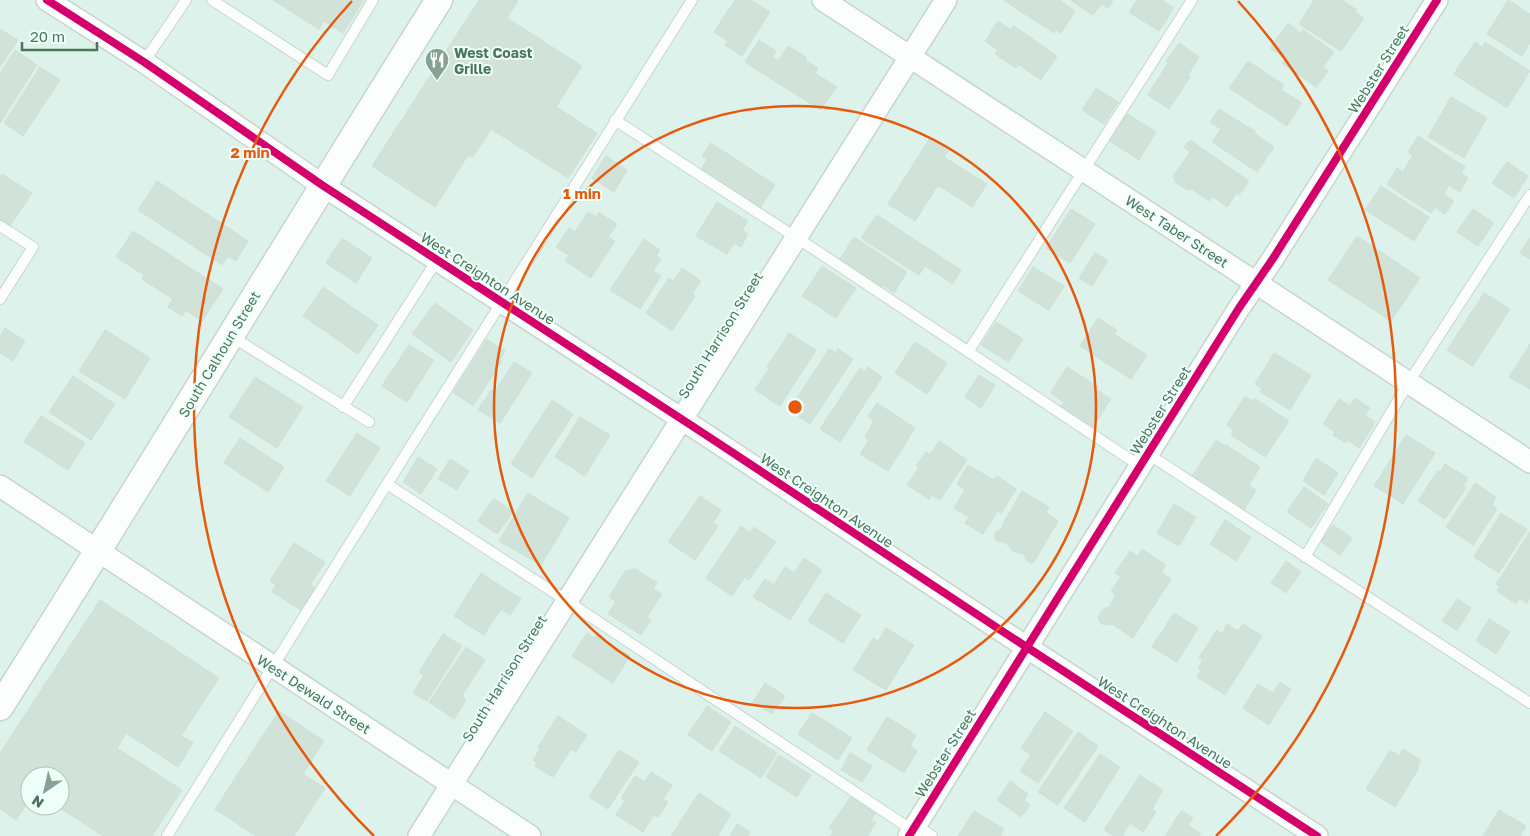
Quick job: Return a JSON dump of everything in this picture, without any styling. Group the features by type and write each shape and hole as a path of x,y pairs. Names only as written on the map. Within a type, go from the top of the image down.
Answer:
{"street":[{"name":"West Creighton Avenue","path":"47,0 144,62 322,185 1317,836"},
{"name":"South Calhoun Street","path":"1,705 98,552 322,185 439,0"},
{"name":"West Taber Street","path":"823,0 1530,462"},
{"name":"South Harrison Street","path":"419,836 946,0"},
{"name":"Webster Street","path":"917,832 1026,647 1437,0"},
{"name":"West Dewald Street","path":"0,486 530,836"}],"lane":[{"path":"144,62 186,0"},
{"path":"212,0 328,75 373,0"},
{"path":"167,836 386,484 692,0"},
{"path":"968,352 1192,0"},
{"path":"615,120 968,352 1305,557 1530,704"},
{"path":"1305,557 1409,382 1528,202"},
{"path":"0,226 33,247 0,299"},
{"path":"344,407 437,260"},
{"path":"230,336 369,422"},
{"path":"386,484 917,832"}],"shaded area":[{"path":"0,0 1530,0 1530,836 0,836"}],"building":[{"path":"273,0 364,0 343,33 324,21 319,29"},
{"path":"479,0 517,0 507,18 582,66 556,107 597,133 568,178 491,129 473,157 468,155 435,207 372,166"},
{"path":"735,0 751,0 770,12 742,56 725,45 728,41 714,32"},
{"path":"1003,0 1059,0 1075,11 1061,33 1056,30 1054,33"},
{"path":"1070,0 1113,0 1108,8 1101,4 1093,15"},
{"path":"1137,0 1162,0 1174,8 1159,31 1129,12"},
{"path":"1314,0 1342,0 1357,10 1355,12 1364,18 1341,51 1299,24"},
{"path":"1508,0 1530,14 1530,43 1522,56 1487,34"},
{"path":"998,21 1011,30 1014,26 1057,56 1041,80 1018,64 1016,68 995,54 998,50 985,41"},
{"path":"1288,23 1301,33 1303,30 1334,52 1323,67 1328,71 1316,87 1282,63 1285,59 1270,48"},
{"path":"0,29 18,40 0,67"},
{"path":"759,40 776,51 772,57 778,61 788,46 807,58 805,60 818,68 815,73 837,87 820,110 745,62"},
{"path":"1475,42 1482,47 1485,42 1530,71 1507,108 1454,74"},
{"path":"1179,43 1199,57 1188,75 1166,61"},
{"path":"15,50 37,65 0,123 0,74"},
{"path":"1248,61 1284,85 1281,90 1302,103 1287,126 1229,88"},
{"path":"1168,63 1190,77 1169,109 1148,95"},
{"path":"40,67 60,80 23,136 4,123"},
{"path":"1096,88 1118,102 1104,124 1082,110"},
{"path":"1451,97 1487,118 1464,158 1428,137"},
{"path":"1219,109 1255,131 1254,133 1274,147 1257,172 1212,142 1221,129 1210,122"},
{"path":"1127,114 1156,132 1139,160 1110,141"},
{"path":"1418,136 1465,167 1461,173 1468,178 1460,192 1449,185 1444,194 1454,201 1445,214 1435,207 1431,213 1387,184 1397,168 1403,172 1413,155 1408,152"},
{"path":"930,138 949,150 944,157 987,184 972,207 938,185 915,221 888,204"},
{"path":"1190,140 1249,181 1227,207 1212,196 1209,201 1192,189 1188,190 1176,183 1173,176 1190,152 1184,147"},
{"path":"711,143 775,185 760,208 701,170 707,159 702,156"},
{"path":"606,156 627,170 614,192 592,178"},
{"path":"1507,162 1528,176 1514,198 1492,183"},
{"path":"2,174 32,193 10,226 0,220 0,177"},
{"path":"157,181 248,241 236,261 228,256 222,265 138,210"},
{"path":"1381,186 1429,217 1414,241 1365,210"},
{"path":"717,202 748,221 742,230 748,234 741,247 734,243 727,254 696,236"},
{"path":"1071,209 1095,224 1070,263 1046,248"},
{"path":"1473,209 1494,223 1478,246 1457,232"},
{"path":"588,212 596,217 599,213 617,224 608,237 615,241 591,278 565,261 569,255 556,247 569,228 575,232"},
{"path":"877,215 961,270 953,284 925,266 919,275 861,238"},
{"path":"133,231 223,289 202,321 186,310 182,316 168,307 173,299 142,279 144,275 116,257"},
{"path":"1357,236 1420,278 1391,321 1328,280"},
{"path":"854,237 907,272 894,293 883,285 880,290 839,260"},
{"path":"342,238 372,258 356,283 326,263"},
{"path":"1530,238 1530,259 1520,253"},
{"path":"644,239 660,250 656,256 661,259 653,271 661,276 640,309 610,290"},
{"path":"1095,252 1108,261 1092,286 1079,278"},
{"path":"822,266 856,288 836,318 802,296"},
{"path":"1033,267 1064,286 1049,310 1018,291"},
{"path":"682,268 701,281 692,294 695,296 672,331 646,313 669,278 673,281"},
{"path":"323,287 378,325 358,354 303,316"},
{"path":"1484,293 1510,309 1473,366 1447,350"},
{"path":"435,303 473,330 451,362 412,334"},
{"path":"1098,318 1117,330 1114,334 1147,355 1131,379 1080,346"},
{"path":"996,322 1023,339 1008,362 981,345"},
{"path":"5,328 25,341 13,361 0,353 0,336"},
{"path":"105,330 150,358 125,399 79,371"},
{"path":"789,333 816,350 780,406 755,390"},
{"path":"487,339 505,351 500,360 502,361 473,406 453,392"},
{"path":"915,342 947,363 927,394 895,373"},
{"path":"1530,344 1530,389 1509,377"},
{"path":"409,345 434,360 407,402 382,386"},
{"path":"829,349 836,353 838,349 853,359 810,424 789,410"},
{"path":"1274,353 1311,375 1290,410 1260,392 1262,388 1255,384"},
{"path":"514,362 532,373 500,423 478,410 491,390 494,392"},
{"path":"868,367 882,377 840,442 820,429 860,368 865,372"},
{"path":"1067,367 1098,387 1097,390 1111,399 1093,427 1061,406 1064,402 1050,393"},
{"path":"979,375 995,385 981,408 965,397"},
{"path":"73,376 115,404 91,440 49,412"},
{"path":"255,377 303,407 277,448 229,417"},
{"path":"1245,396 1252,401 1254,398 1289,421 1265,457 1231,435 1234,430 1227,425"},
{"path":"1355,398 1370,408 1365,415 1375,422 1359,448 1348,440 1346,443 1333,435 1335,432 1323,424 1339,399 1350,406"},
{"path":"552,400 573,414 532,478 511,464"},
{"path":"877,403 915,428 888,471 860,454 869,440 865,437 874,421 868,417"},
{"path":"41,416 85,443 68,470 24,442"},
{"path":"580,417 610,435 585,476 555,457"},
{"path":"357,433 380,448 350,496 326,481"},
{"path":"1406,435 1435,453 1403,504 1374,486"},
{"path":"240,438 284,467 268,492 224,463"},
{"path":"1216,440 1260,467 1249,485 1256,490 1244,510 1236,505 1234,507 1200,485 1202,483 1192,476"},
{"path":"939,441 967,460 940,500 932,495 929,499 907,485 919,468 916,466 926,452 930,455"},
{"path":"418,457 437,469 421,494 403,482"},
{"path":"1316,458 1338,473 1324,495 1303,481"},
{"path":"450,459 469,471 457,490 438,479"},
{"path":"1445,464 1468,478 1463,486 1466,488 1445,519 1418,501 1438,470 1440,472"},
{"path":"968,465 994,480 997,476 1016,489 1001,513 998,511 983,534 965,523 969,517 954,508 965,490 957,484"},
{"path":"1475,483 1496,497 1492,505 1497,509 1473,545 1446,527"},
{"path":"1304,487 1328,504 1311,528 1287,512"},
{"path":"1022,491 1049,507 1046,513 1058,521 1034,562 1030,563 1026,560 1024,554 1013,551 1005,542 998,542 994,537 996,532 1001,529"},
{"path":"528,493 569,518 541,565 499,541"},
{"path":"700,496 721,510 713,523 718,526 695,560 668,542"},
{"path":"494,498 513,512 497,534 478,521"},
{"path":"1174,504 1196,517 1179,546 1157,533"},
{"path":"1501,513 1527,529 1499,573 1474,557"},
{"path":"1225,520 1251,537 1236,561 1210,544"},
{"path":"1333,525 1352,538 1340,555 1321,542"},
{"path":"741,526 750,533 754,527 776,542 749,580 745,577 732,596 706,578"},
{"path":"1530,532 1530,598 1527,603 1519,598 1516,604 1497,591 1500,586 1496,584"},
{"path":"294,543 325,562 310,585 315,588 301,610 272,592 276,585 270,581"},
{"path":"1142,549 1166,565 1161,572 1171,579 1133,638 1112,624 1104,625 1098,617 1103,609 1109,607 1116,595 1111,592 1121,576 1115,573 1130,551 1138,556"},
{"path":"804,558 822,570 790,620 753,597 765,579 774,585 785,567 794,573"},
{"path":"1286,561 1301,572 1286,593 1271,583"},
{"path":"635,569 657,583 653,589 662,594 647,617 651,620 641,635 608,614 616,602 609,597 625,571"},
{"path":"481,573 521,599 510,615 501,609 484,635 454,616"},
{"path":"826,593 861,615 843,643 808,621"},
{"path":"1457,599 1471,608 1457,631 1442,621"},
{"path":"100,600 219,678 181,736 193,743 178,767 126,733 117,748 182,790 152,836 103,836 70,814 70,766 20,766 20,814 16,820 0,809 0,753"},
{"path":"1174,613 1198,628 1177,662 1152,647"},
{"path":"1489,619 1510,632 1496,654 1476,641"},
{"path":"1227,624 1238,631 1243,624 1262,636 1225,695 1197,677 1201,670 1198,668 1203,660 1199,658 1217,630 1222,634"},
{"path":"886,628 914,645 886,690 853,670 873,638 878,641"},
{"path":"587,633 594,638 596,635 630,656 613,683 572,656"},
{"path":"443,634 462,646 427,701 413,693 424,675 419,672"},
{"path":"466,647 485,660 462,696 466,700 454,719 429,702"},
{"path":"1280,682 1291,689 1269,725 1243,708 1258,684 1273,693"},
{"path":"765,683 785,696 772,714 753,702"},
{"path":"707,706 731,722 712,751 688,735"},
{"path":"279,711 324,741 303,774 325,788 294,836 256,836 215,809"},
{"path":"1045,712 1073,731 1038,783 1020,771 1031,755 1021,748"},
{"path":"812,713 852,738 838,760 798,734"},
{"path":"558,716 587,735 576,752 571,749 553,777 535,766 537,762 533,760 540,749 538,747"},
{"path":"887,717 916,735 910,746 917,751 904,773 867,750"},
{"path":"735,726 777,753 761,778 719,751"},
{"path":"1078,732 1098,746 1058,805 1038,792"},
{"path":"1403,749 1421,760 1417,767 1419,768 1395,807 1366,789 1390,750 1399,756"},
{"path":"619,750 639,762 608,809 589,797"},
{"path":"850,753 872,766 862,782 841,770"},
{"path":"1100,754 1120,767 1085,822 1064,808"},
{"path":"779,755 811,775 797,797 766,777"},
{"path":"651,772 672,785 663,799 668,802 658,817 654,815 643,832 616,815 625,801 621,798 635,776 645,782"},
{"path":"1140,775 1163,790 1152,809 1156,812 1143,832 1130,823 1122,836 1114,836 1104,830"},
{"path":"1010,781 1028,794 1024,801 1030,805 1021,817 997,800"},
{"path":"699,793 731,814 718,836 671,836"},
{"path":"852,795 876,812 871,820 876,823 867,836 830,836 834,831 829,828"},
{"path":"1499,810 1526,826 1520,836 1483,836"},
{"path":"974,811 1004,829 1000,836 958,836"},
{"path":"1181,811 1193,818 1188,825 1201,834 1199,836 1165,836"},
{"path":"737,824 750,832 747,836 730,836"}],"cycle path":[{"path":"47,0 144,62 322,185 1317,836"},
{"path":"909,836 1239,308 1272,260 1437,0"}],"place":[{"name":"West Coast Grille","path":"437,81"}]}
